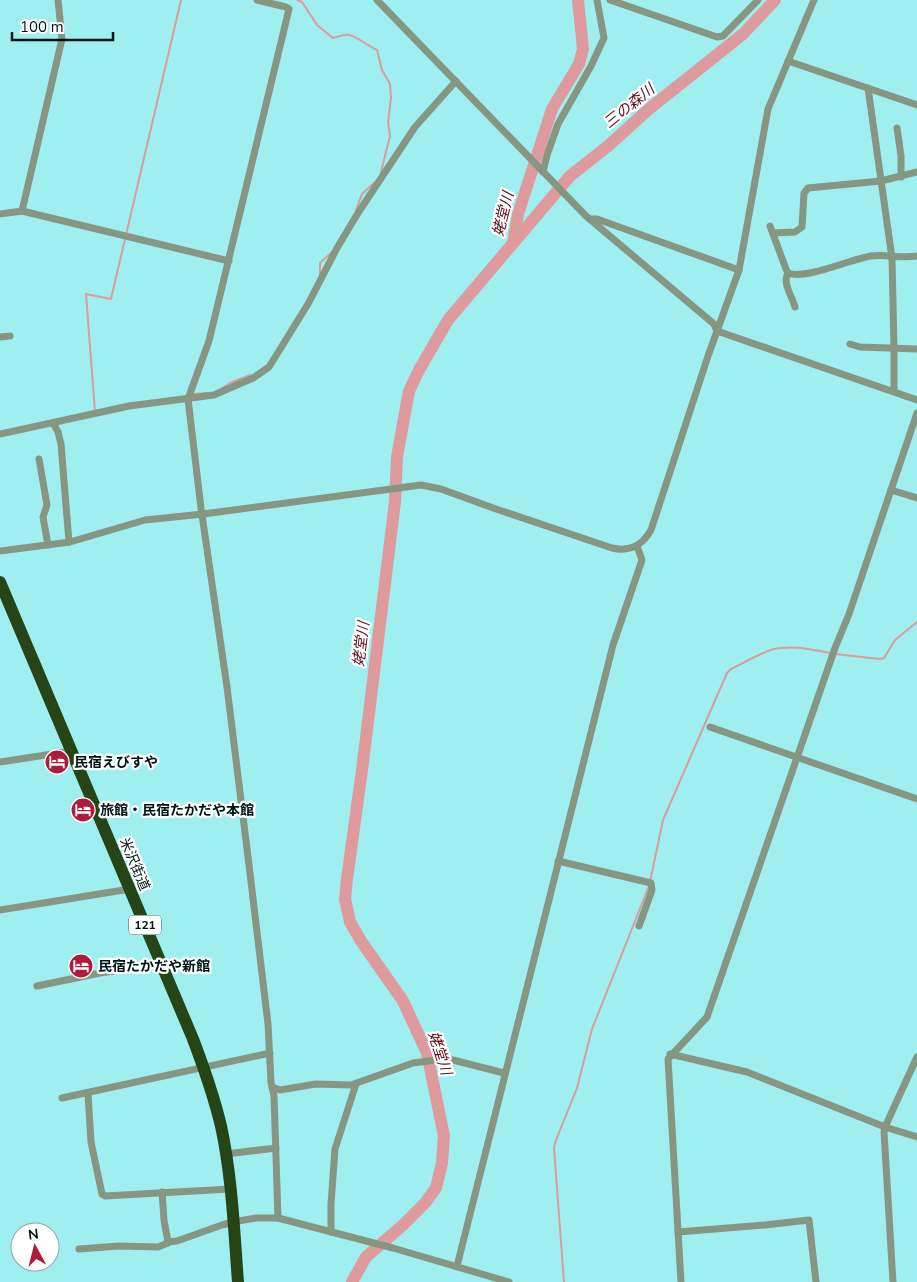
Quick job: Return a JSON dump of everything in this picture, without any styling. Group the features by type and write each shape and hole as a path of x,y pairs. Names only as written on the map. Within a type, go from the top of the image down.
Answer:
{"highway":[{"name":"米沢街道","path":"0,582 130,889 214,1097 226,1154 238,1282"}],"street":[{"path":"22,211 62,39 58,0"},
{"path":"257,0 286,7 289,10 209,341 188,399 268,1024 274,1096 278,1218"},
{"path":"377,0 589,219 714,324 717,331 917,400"},
{"path":"542,170 558,124 591,66 604,38 597,0"},
{"path":"610,0 717,38 723,36 758,0"},
{"path":"0,552 69,542 145,520 412,486 432,486 612,548 621,550 637,546 647,537 651,530 738,270 768,109 814,0"},
{"path":"788,61 917,105"},
{"path":"0,434 129,406 220,393 253,378 271,365 308,304 336,248 358,213 415,128 456,81"},
{"path":"868,88 892,258 894,391"},
{"path":"898,128 901,177"},
{"path":"795,307 787,285 788,273 772,230 795,232 802,227 804,193 808,188 881,181 917,172"},
{"path":"0,214 22,211 229,261"},
{"path":"589,219 596,219 738,270"},
{"path":"788,273 796,275 817,271 870,256 892,258 917,256"},
{"path":"0,337 10,336"},
{"path":"850,344 860,347 917,349"},
{"path":"681,1282 667,1068 668,1059 670,1054 707,1017 834,648 849,614 917,413"},
{"path":"53,423 58,432 60,444 69,542"},
{"path":"38,459 47,504 43,517 48,545"},
{"path":"891,490 917,498"},
{"path":"456,1266 613,645 642,560 637,546"},
{"path":"710,727 917,799"},
{"path":"0,762 72,751"},
{"path":"558,861 651,883 652,890 639,926"},
{"path":"0,910 130,889"},
{"path":"37,986 100,973 161,964"},
{"path":"62,1098 88,1094 270,1053"},
{"path":"670,1054 747,1072 885,1127 917,1137"},
{"path":"893,1282 885,1127 917,1057"},
{"path":"272,1087 280,1090 316,1084 356,1084 418,1062 443,1059 504,1073"},
{"path":"331,1232 335,1149 355,1092 356,1084"},
{"path":"88,1094 91,1142 102,1194 105,1196 230,1189"},
{"path":"226,1154 276,1148"},
{"path":"162,1192 168,1242"},
{"path":"79,1249 118,1246 158,1247 168,1242 177,1242 233,1222 256,1218 278,1218 393,1248 456,1266 495,1280 509,1282"},
{"path":"678,1232 809,1220 816,1282"}],"waterway":[{"path":"126,235 181,0"},
{"path":"297,0 302,2 317,25 333,38 345,35 351,36 377,50 382,70 390,84 391,98 388,122 390,136 381,172"},
{"name":"姥堂川","path":"513,243 518,214 552,109 579,64 583,49 578,0"},
{"name":"姥堂川","path":"352,1282 366,1257 403,1225 425,1203 436,1188 442,1163 444,1136 427,1053 403,1001 350,922 345,899 395,502 397,457 409,391 448,320 570,176 608,146 649,109 743,34 775,0"},
{"path":"356,210 362,194 375,182"},
{"path":"95,412 86,294 111,299 125,239"},
{"path":"320,276 320,263 331,253"},
{"path":"221,389 250,375"},
{"path":"192,394 207,393"},
{"path":"835,654 884,658 895,640 917,622"},
{"path":"650,882 663,820 727,673 731,669 774,649 795,647 830,653"},
{"path":"564,1282 554,1148 577,1088 592,1029 649,886"}],"place":[{"name":"民宿えびすや","path":"57,762"},
{"name":"旅館・民宿たかだや本館","path":"83,810"},
{"name":"民宿たかだや新館","path":"81,966"}],"water label":[{"name":"三の森川","path":"629,106"}]}
